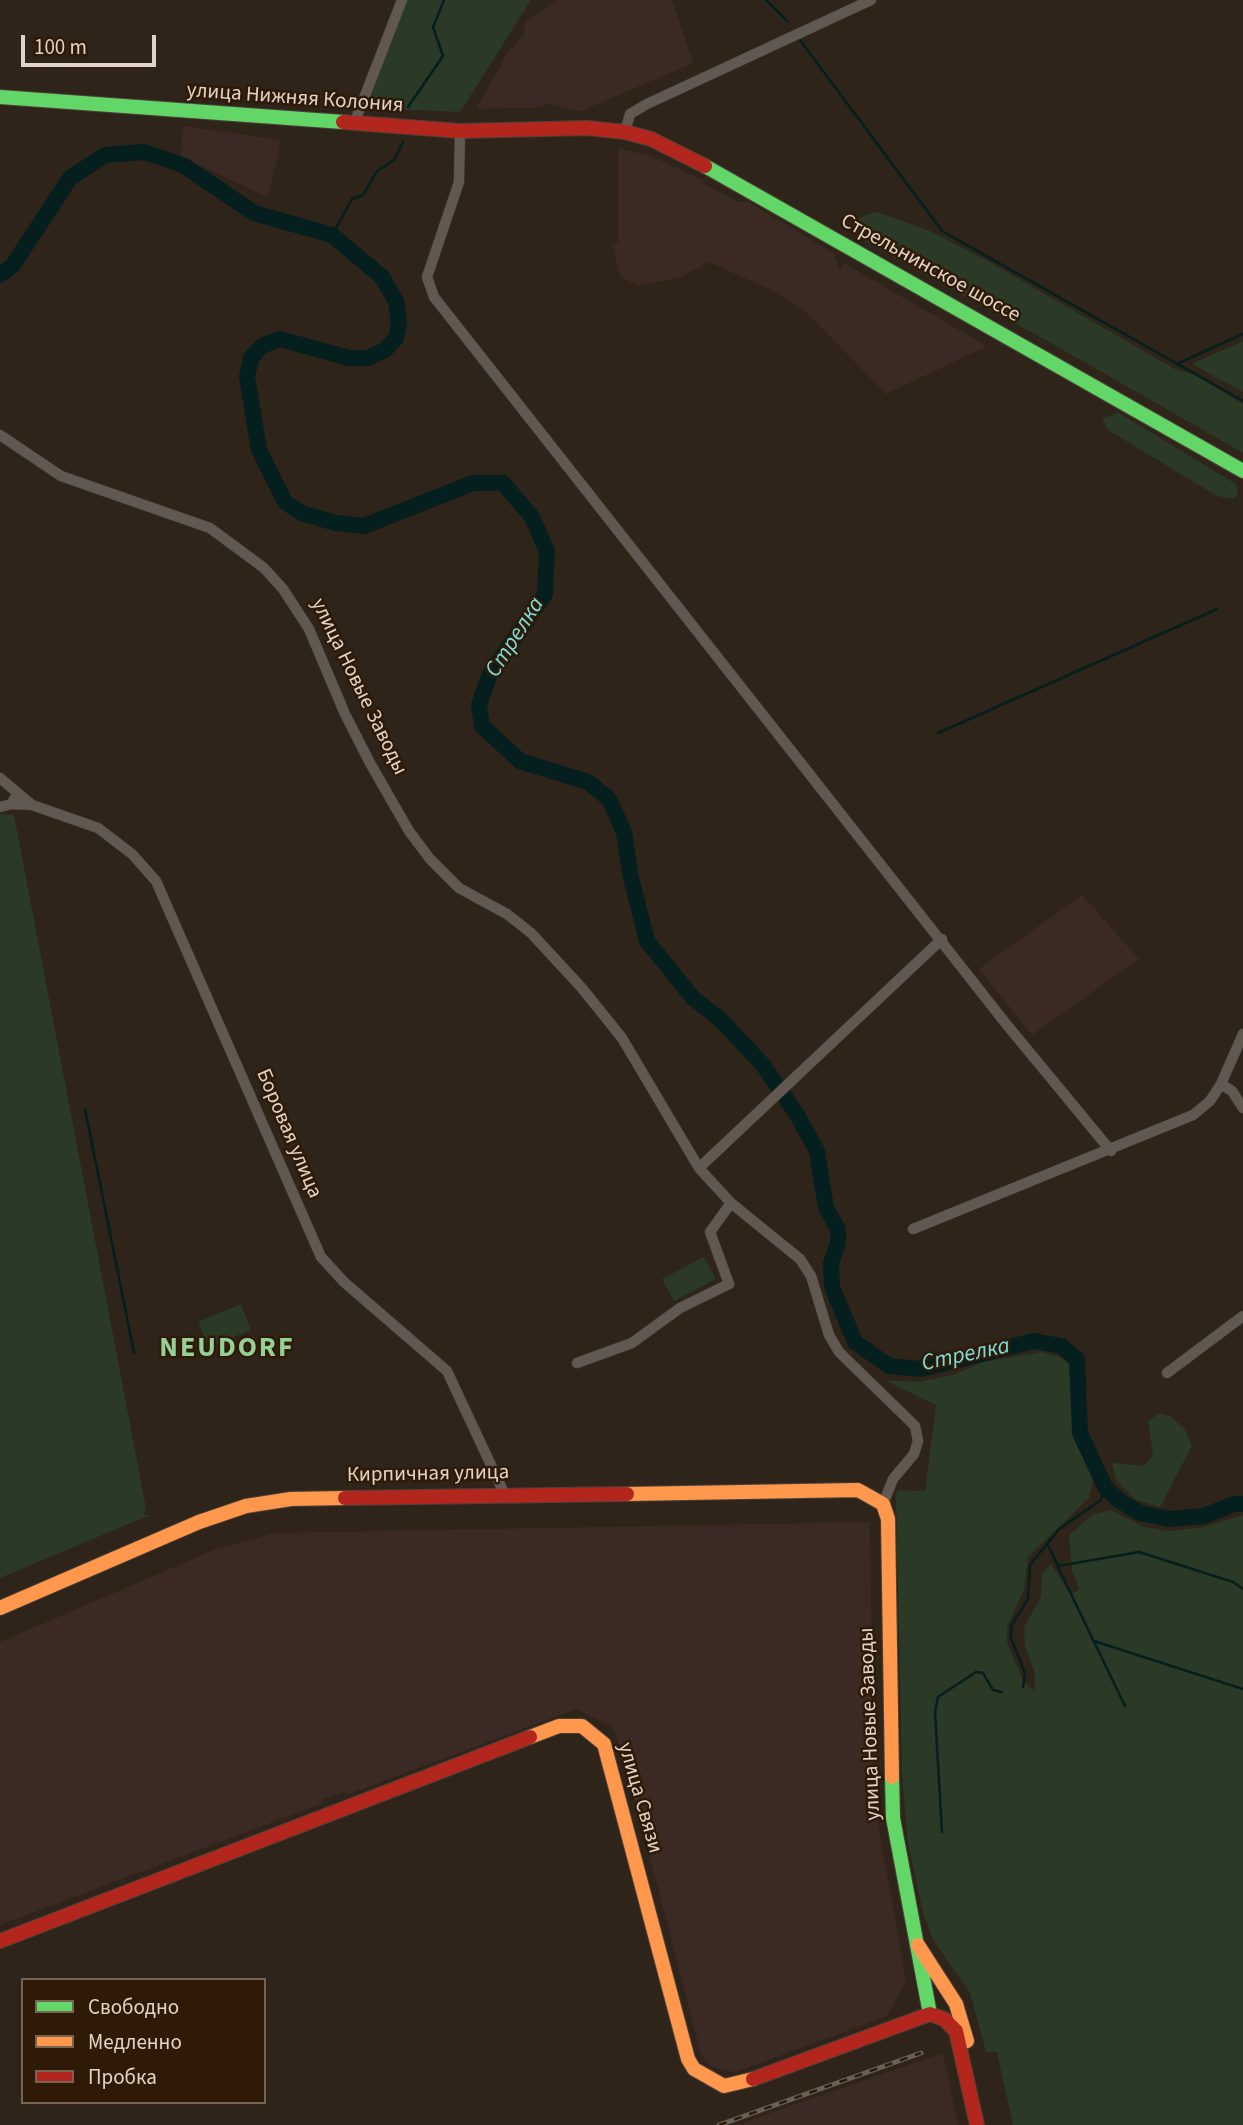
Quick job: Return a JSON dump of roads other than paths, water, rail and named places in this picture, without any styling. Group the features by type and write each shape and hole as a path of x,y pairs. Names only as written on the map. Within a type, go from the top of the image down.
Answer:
{"street":[{"path":"354,124 402,0"},
{"path":"625,132 630,114 647,104 871,0"},
{"name":"улица Нижняя Колония","path":"0,97 460,131 587,128"},
{"name":"Стрельнинское шоссе","path":"587,128 625,132 679,151 1243,471"},
{"path":"460,131 459,182 427,277 434,297 1111,1151"},
{"name":"улица Новые Заводы","path":"0,435 61,476 210,528 264,568 297,607 345,714 416,841 444,876 507,914 531,933 581,987 622,1038 699,1168 731,1203 800,1259 811,1276 829,1335 839,1352 915,1426 918,1441 914,1454 879,1501 888,1519 891,1788 896,1839 915,1941 937,2017 956,2031 976,2125"},
{"name":"Боровая улица","path":"0,777 32,805"},
{"path":"12,804 16,792"},
{"name":"Боровая улица","path":"0,807 12,804 32,805 98,828 132,854 156,881 321,1257 344,1282 447,1371 505,1495"},
{"path":"699,1168 942,939"},
{"path":"913,1229 1111,1151 1193,1115 1210,1101 1221,1084 1243,1034"},
{"path":"1221,1084 1231,1091 1243,1108"},
{"path":"577,1363 632,1343 680,1308 729,1284 710,1232 731,1203"},
{"path":"1167,1373 1243,1316"},
{"name":"Кирпичная улица","path":"0,1608 148,1542 246,1506 291,1499 858,1490 879,1501"},
{"name":"улица Связи","path":"0,1941 559,1726 582,1726 598,1738 608,1755 688,2059 694,2069 724,2086 741,2083 937,2017"},
{"name":"улица Новые Заводы","path":"915,1941 956,2004 985,2125"}],"waterway":[{"path":"408,107 443,56 433,27 444,0"},
{"path":"766,0 787,21"},
{"path":"800,40 942,231 1243,401"},
{"path":"332,235 352,199 363,195 377,171 394,160 403,142"},
{"name":"Стрелка","path":"0,275 13,265 70,178 105,155 144,152 183,165 254,213 332,235 382,277 396,301 399,324 396,338 385,350 368,358 349,358 280,339 262,346 251,358 247,377 259,450 285,502 301,513 336,523 364,526 473,483 503,483 532,517 547,551 545,594 490,674 479,705 482,726 520,761 588,782 609,799 624,832 631,878 647,941 693,998 720,1019 763,1065 796,1113 817,1151 826,1208 838,1229 838,1243 831,1263 832,1287 855,1342 889,1366 921,1369 1034,1341 1061,1346 1077,1359 1080,1433 1105,1487 1117,1499 1140,1513 1170,1519 1204,1516 1234,1504 1243,1504"},
{"path":"1179,363 1243,334"},
{"path":"938,733 1217,609"},
{"path":"85,1109 134,1353"},
{"path":"1023,1687 1025,1673 1011,1638 1011,1626 1028,1599 1030,1565 1059,1529 1101,1500 1105,1487"},
{"path":"1047,1543 1058,1566 1139,1552 1233,1582 1243,1589"},
{"path":"1058,1567 1125,1706"},
{"path":"1094,1641 1243,1689"},
{"path":"942,1832 935,1712 938,1697 976,1672 983,1673 993,1690 1002,1692"}],"railway":[{"path":"719,2125 921,2053"}],"district":[{"name":"NEUDORF","path":"227,1350"}]}
